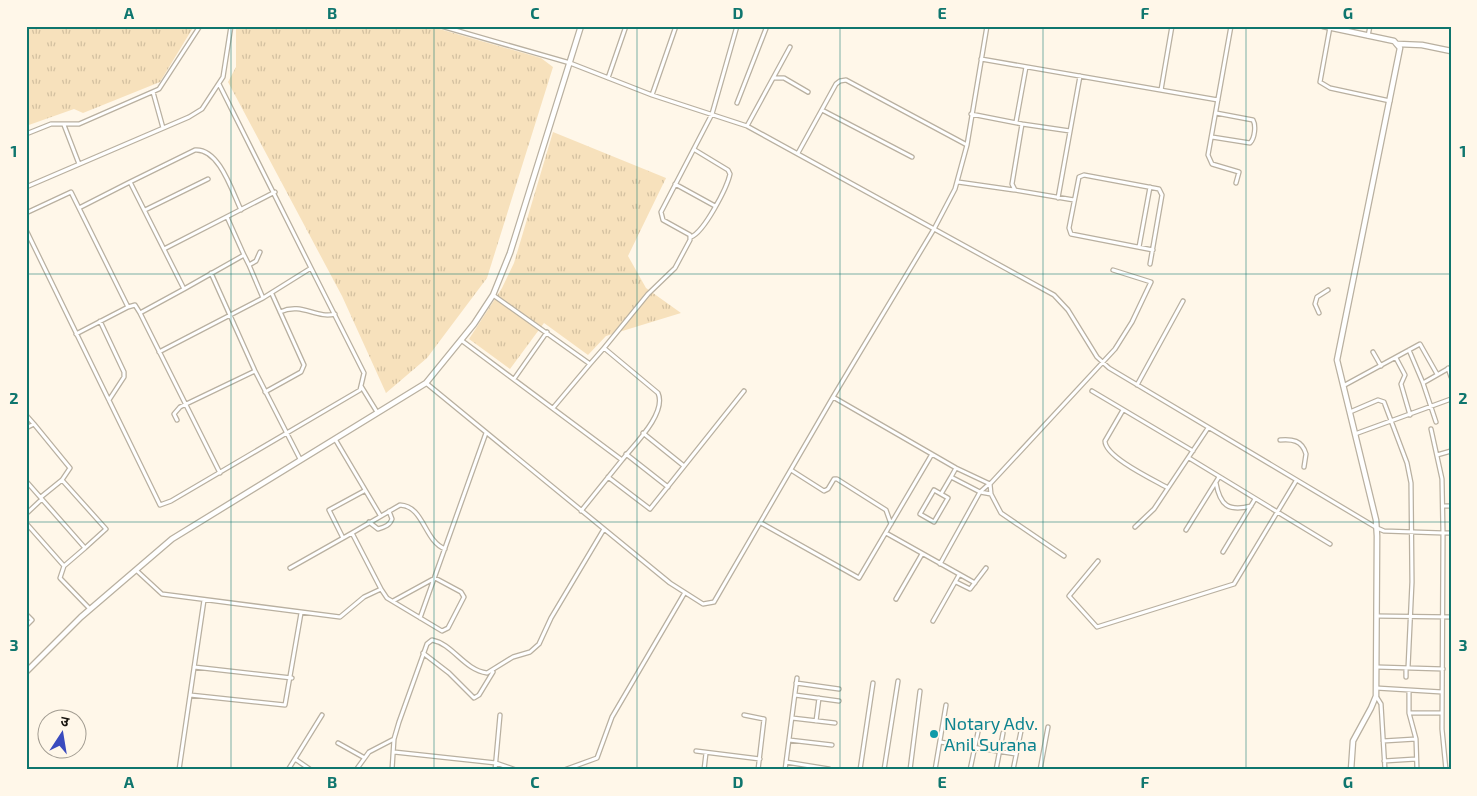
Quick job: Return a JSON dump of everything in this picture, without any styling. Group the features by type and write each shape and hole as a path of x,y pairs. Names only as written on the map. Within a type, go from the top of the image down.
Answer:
{"street":[{"path":"26,134 51,124 79,124 152,92 164,84 200,26"},
{"path":"26,187 196,114 202,109 219,84 226,69 227,42 231,26"},
{"path":"441,26 570,63 652,94 747,126 1054,295 1068,310 1102,364 1377,528 1412,532 1451,533"},
{"path":"26,672 90,609 172,539 334,438 426,384 493,295 510,252 581,26"},
{"path":"608,78 626,26"},
{"path":"652,94 676,26"},
{"path":"691,238 660,217 712,114 737,26"},
{"path":"737,103 767,26"},
{"path":"426,384 684,594 703,604 710,604 718,600 833,397 934,229 958,182 967,145 987,26"},
{"path":"1161,90 1172,26"},
{"path":"1232,26 1208,160 1212,164 1239,172 1236,182"},
{"path":"1323,26 1394,41 1398,44 1422,45 1451,52"},
{"path":"1368,36 1370,26"},
{"path":"1330,28 1320,82 1330,88 1390,101"},
{"path":"1351,770 1353,741 1376,696 1377,528 1338,370 1338,351 1390,101 1400,48 1398,44"},
{"path":"747,126 790,47"},
{"path":"981,59 1218,100"},
{"path":"1016,122 1026,66"},
{"path":"1058,198 1080,76"},
{"path":"774,78 784,78 808,92"},
{"path":"798,154 836,84 846,80 967,145"},
{"path":"26,230 160,505 171,501 220,473 357,392 361,386 364,373 275,192 219,84"},
{"path":"152,92 163,128"},
{"path":"822,110 912,157"},
{"path":"1212,136 1250,143 1253,139 1255,124 1253,120 1216,113"},
{"path":"971,114 1070,131"},
{"path":"1016,190 1012,184 1022,124"},
{"path":"64,125 79,164"},
{"path":"79,208 195,150 205,150 216,158 241,210"},
{"path":"553,408 648,294 675,268 691,238 698,234 715,206 730,174 728,170 695,150"},
{"path":"1150,264 1153,250 1162,195 1160,189 1081,175 1077,181 1069,228 1071,234 1153,250"},
{"path":"145,210 208,179"},
{"path":"130,182 184,289"},
{"path":"958,182 1074,200"},
{"path":"675,184 715,206"},
{"path":"1139,247 1150,187"},
{"path":"26,213 71,192 128,306"},
{"path":"164,249 275,192"},
{"path":"227,217 263,298"},
{"path":"249,265 256,261 260,252"},
{"path":"140,313 244,255"},
{"path":"160,352 272,294 311,268"},
{"path":"940,564 980,492 990,484 1102,364 1125,335 1150,286 1149,280 1113,270"},
{"path":"211,273 265,392 300,459"},
{"path":"1320,313 1315,304 1317,297 1328,290"},
{"path":"265,392 301,372 304,365 272,294"},
{"path":"493,295 590,364"},
{"path":"1137,385 1183,302"},
{"path":"76,334 128,306 135,305 220,473"},
{"path":"280,312 299,308 329,315 335,314"},
{"path":"100,321 124,372 124,377 108,400"},
{"path":"514,379 547,332"},
{"path":"461,340 622,460"},
{"path":"1342,386 1420,344 1437,374"},
{"path":"580,511 643,433 661,405 658,393 604,348"},
{"path":"1409,350 1423,383 1436,422"},
{"path":"1373,352 1381,366"},
{"path":"1396,358 1405,375 1401,384 1410,415"},
{"path":"1423,383 1450,368 1451,377"},
{"path":"178,420 175,413 185,405 255,371"},
{"path":"361,386 378,412"},
{"path":"608,477 650,509 744,391"},
{"path":"1092,391 1193,452"},
{"path":"833,397 956,468 990,484"},
{"path":"1355,434 1451,399"},
{"path":"1349,412 1382,400 1407,463 1411,483 1412,532 1411,616 1406,677"},
{"path":"1123,410 1104,441 1106,447 1117,458 1168,488"},
{"path":"26,415 70,465 70,470 62,480 26,514"},
{"path":"26,428 34,424"},
{"path":"1135,527 1154,509 1208,428"},
{"path":"1430,430 1442,480 1444,506 1442,714 1446,770"},
{"path":"420,618 486,433"},
{"path":"643,433 684,466"},
{"path":"334,438 380,515"},
{"path":"1280,440 1293,440 1301,444 1306,454 1304,467"},
{"path":"1437,455 1451,451"},
{"path":"626,454 668,486"},
{"path":"761,523 859,578 932,454"},
{"path":"1189,458 1330,544"},
{"path":"940,494 956,468"},
{"path":"791,470 824,491 828,489 834,479 837,479 886,510 891,524"},
{"path":"951,477 980,492 991,494"},
{"path":"1186,530 1219,477"},
{"path":"62,480 106,529 64,566 60,573 62,582 90,609"},
{"path":"26,481 85,548"},
{"path":"1098,561 1069,596 1094,626 1098,627 1234,584 1296,481"},
{"path":"1216,482 1218,496 1226,504 1238,509 1251,506"},
{"path":"990,484 991,494 1001,513 1064,556"},
{"path":"343,538 329,510 365,490"},
{"path":"934,490 940,494 948,498 934,522 920,514 934,490"},
{"path":"1223,552 1256,499"},
{"path":"290,568 400,505 408,505 414,510 436,546 445,549"},
{"path":"1444,506 1451,506"},
{"path":"369,522 378,530 383,528 390,524 392,519 389,511"},
{"path":"26,523 64,566"},
{"path":"392,770 394,739 427,644 435,641 472,668 487,673 493,671 509,659 530,652 539,644 551,618 604,529"},
{"path":"352,533 387,598 439,630 444,631 464,599 461,592 435,578"},
{"path":"886,533 975,583"},
{"path":"896,599 922,554"},
{"path":"956,582 969,589 986,568"},
{"path":"136,570 162,594 340,617 364,598 381,589"},
{"path":"933,621 959,575"},
{"path":"393,601 435,578"},
{"path":"564,770 597,758 612,717 684,594"},
{"path":"179,770 204,600"},
{"path":"190,695 285,705 292,678 301,613"},
{"path":"26,614 32,620 26,626"},
{"path":"1377,616 1451,617"},
{"path":"423,653 449,673 474,698 479,695 493,671"},
{"path":"194,667 292,678"},
{"path":"1377,667 1443,669"},
{"path":"784,770 797,680 840,689"},
{"path":"884,770 898,681"},
{"path":"860,770 872,683"},
{"path":"1376,688 1442,692"},
{"path":"1409,690 1408,713 1416,739 1418,770"},
{"path":"910,770 920,692"},
{"path":"795,695 839,700"},
{"path":"1376,696 1381,704 1385,770"},
{"path":"816,721 819,698"},
{"path":"936,770 946,705"},
{"path":"1408,713 1442,714"},
{"path":"288,770 322,715"},
{"path":"495,770 500,715"},
{"path":"744,715 764,719 758,770"},
{"path":"792,718 835,724"},
{"path":"1040,770 1048,727"},
{"path":"1013,770 1021,731"},
{"path":"970,770 978,732"},
{"path":"996,770 1003,733"},
{"path":"356,770 364,757 394,739"},
{"path":"1383,741 1416,739"},
{"path":"789,740 832,746"},
{"path":"940,742 1016,754"},
{"path":"338,743 364,757"},
{"path":"696,751 760,760"},
{"path":"394,752 496,763 516,770"},
{"path":"704,770 706,753"},
{"path":"295,759 311,770"},
{"path":"1384,761 1416,759"},
{"path":"786,762 829,768"}],"green space":[{"path":"26,26 194,26 160,82 83,113 74,109 26,126"},
{"path":"236,26 429,26 541,58 553,67 487,278 427,358 386,393 342,296 228,82 236,67"},
{"path":"553,132 666,178 628,256 646,288 681,313 606,336 588,355 544,323 510,369 469,339 502,288 514,263"}],"place":[{"name":"Notary Adv. Anil Surana","path":"934,734"}]}
